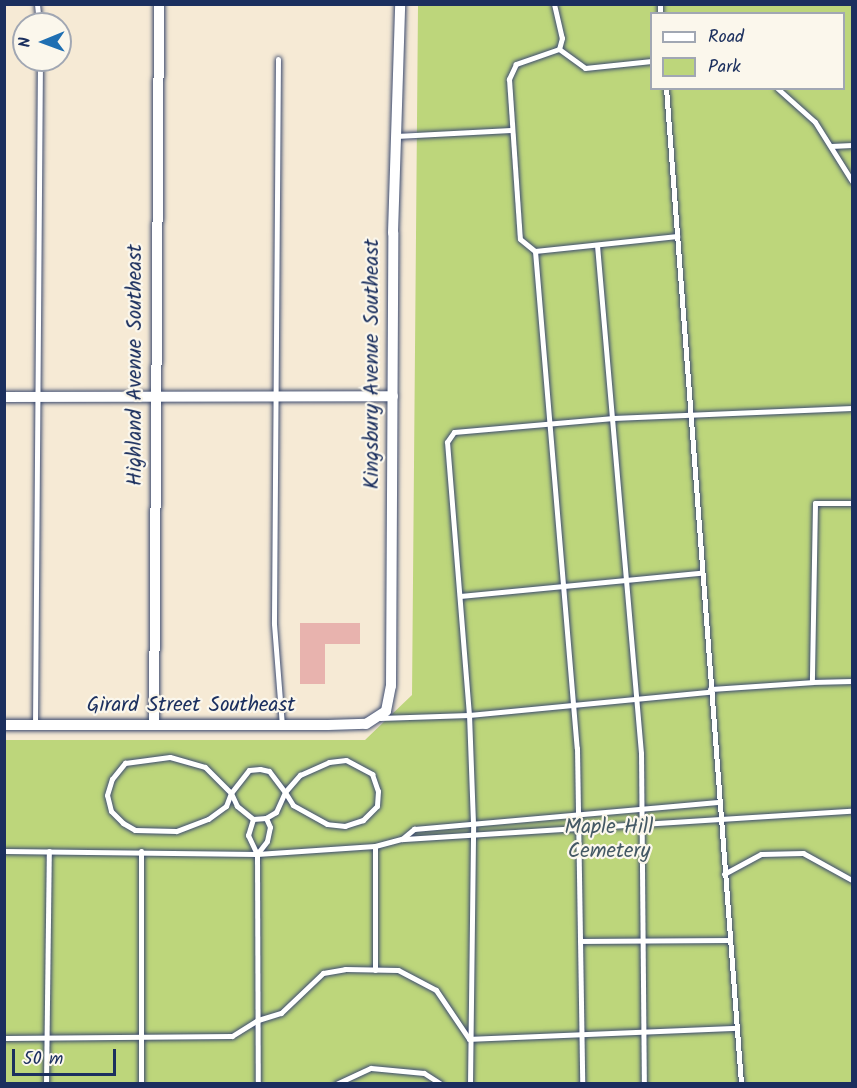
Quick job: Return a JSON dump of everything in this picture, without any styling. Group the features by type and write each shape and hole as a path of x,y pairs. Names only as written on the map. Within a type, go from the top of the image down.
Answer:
{"street":[{"name":"Highland Avenue Southeast","path":"154,725 159,4"},
{"name":"Kingsbury Avenue Southeast","path":"376,717 386,711 391,686 395,136 400,4"},
{"path":"4,397 393,396"},
{"name":"Girard Street Southeast","path":"4,725 366,724 376,717"}],"lane":[{"path":"554,4 562,38 560,50"},
{"path":"560,50 585,68 650,62"},
{"path":"560,50 516,64 508,79 520,239 535,251 677,236"},
{"path":"278,60 274,624 282,725"},
{"path":"35,725 40,72"},
{"path":"666,90 718,802 741,1083"},
{"path":"779,90 815,122 852,181"},
{"path":"395,136 512,130"},
{"path":"831,146 852,145"},
{"path":"597,245 613,418 642,809 644,1083"},
{"path":"535,251 552,423 580,829 582,1083"},
{"path":"470,1083 473,822 469,715 447,442 454,432 552,423 690,412 852,408"},
{"path":"812,682 815,503 852,503"},
{"path":"460,596 701,573"},
{"path":"376,717 400,720 469,715 635,701 710,691 812,682 852,681"},
{"path":"285,792 269,771 249,770 231,794 226,806 208,819 157,833 123,823 111,811 107,795 112,779 125,763 170,757 205,767 231,794 237,806 253,819 266,818 276,812 285,792 313,768 346,760 372,774 378,790 377,806 363,820 345,826 310,816 293,805 285,792"},
{"path":"402,839 414,829 473,822 718,802"},
{"path":"4,851 141,850 257,854 375,846 402,839 472,837 721,817 852,811"},
{"path":"257,854 267,841 270,827 266,818"},
{"path":"253,819 248,835 257,854 258,1083"},
{"path":"375,846 375,970"},
{"path":"141,850 141,1083"},
{"path":"46,1083 49,851"},
{"path":"724,874 761,854 803,853 852,880"},
{"path":"580,941 729,940"},
{"path":"4,1038 232,1036 258,1020 282,1013 323,973 398,970 436,990 470,1039"},
{"path":"470,1039 643,1034 736,1028"},
{"path":"336,1083 371,1068 424,1073 441,1083"}],"green space":[{"name":"Maple Hill Cemetery","path":"418,5 852,5 852,1083 5,1084 5,740 365,740 412,695"}],"building":[{"path":"300,623 360,623 360,644 325,644 325,684 300,684"}]}
